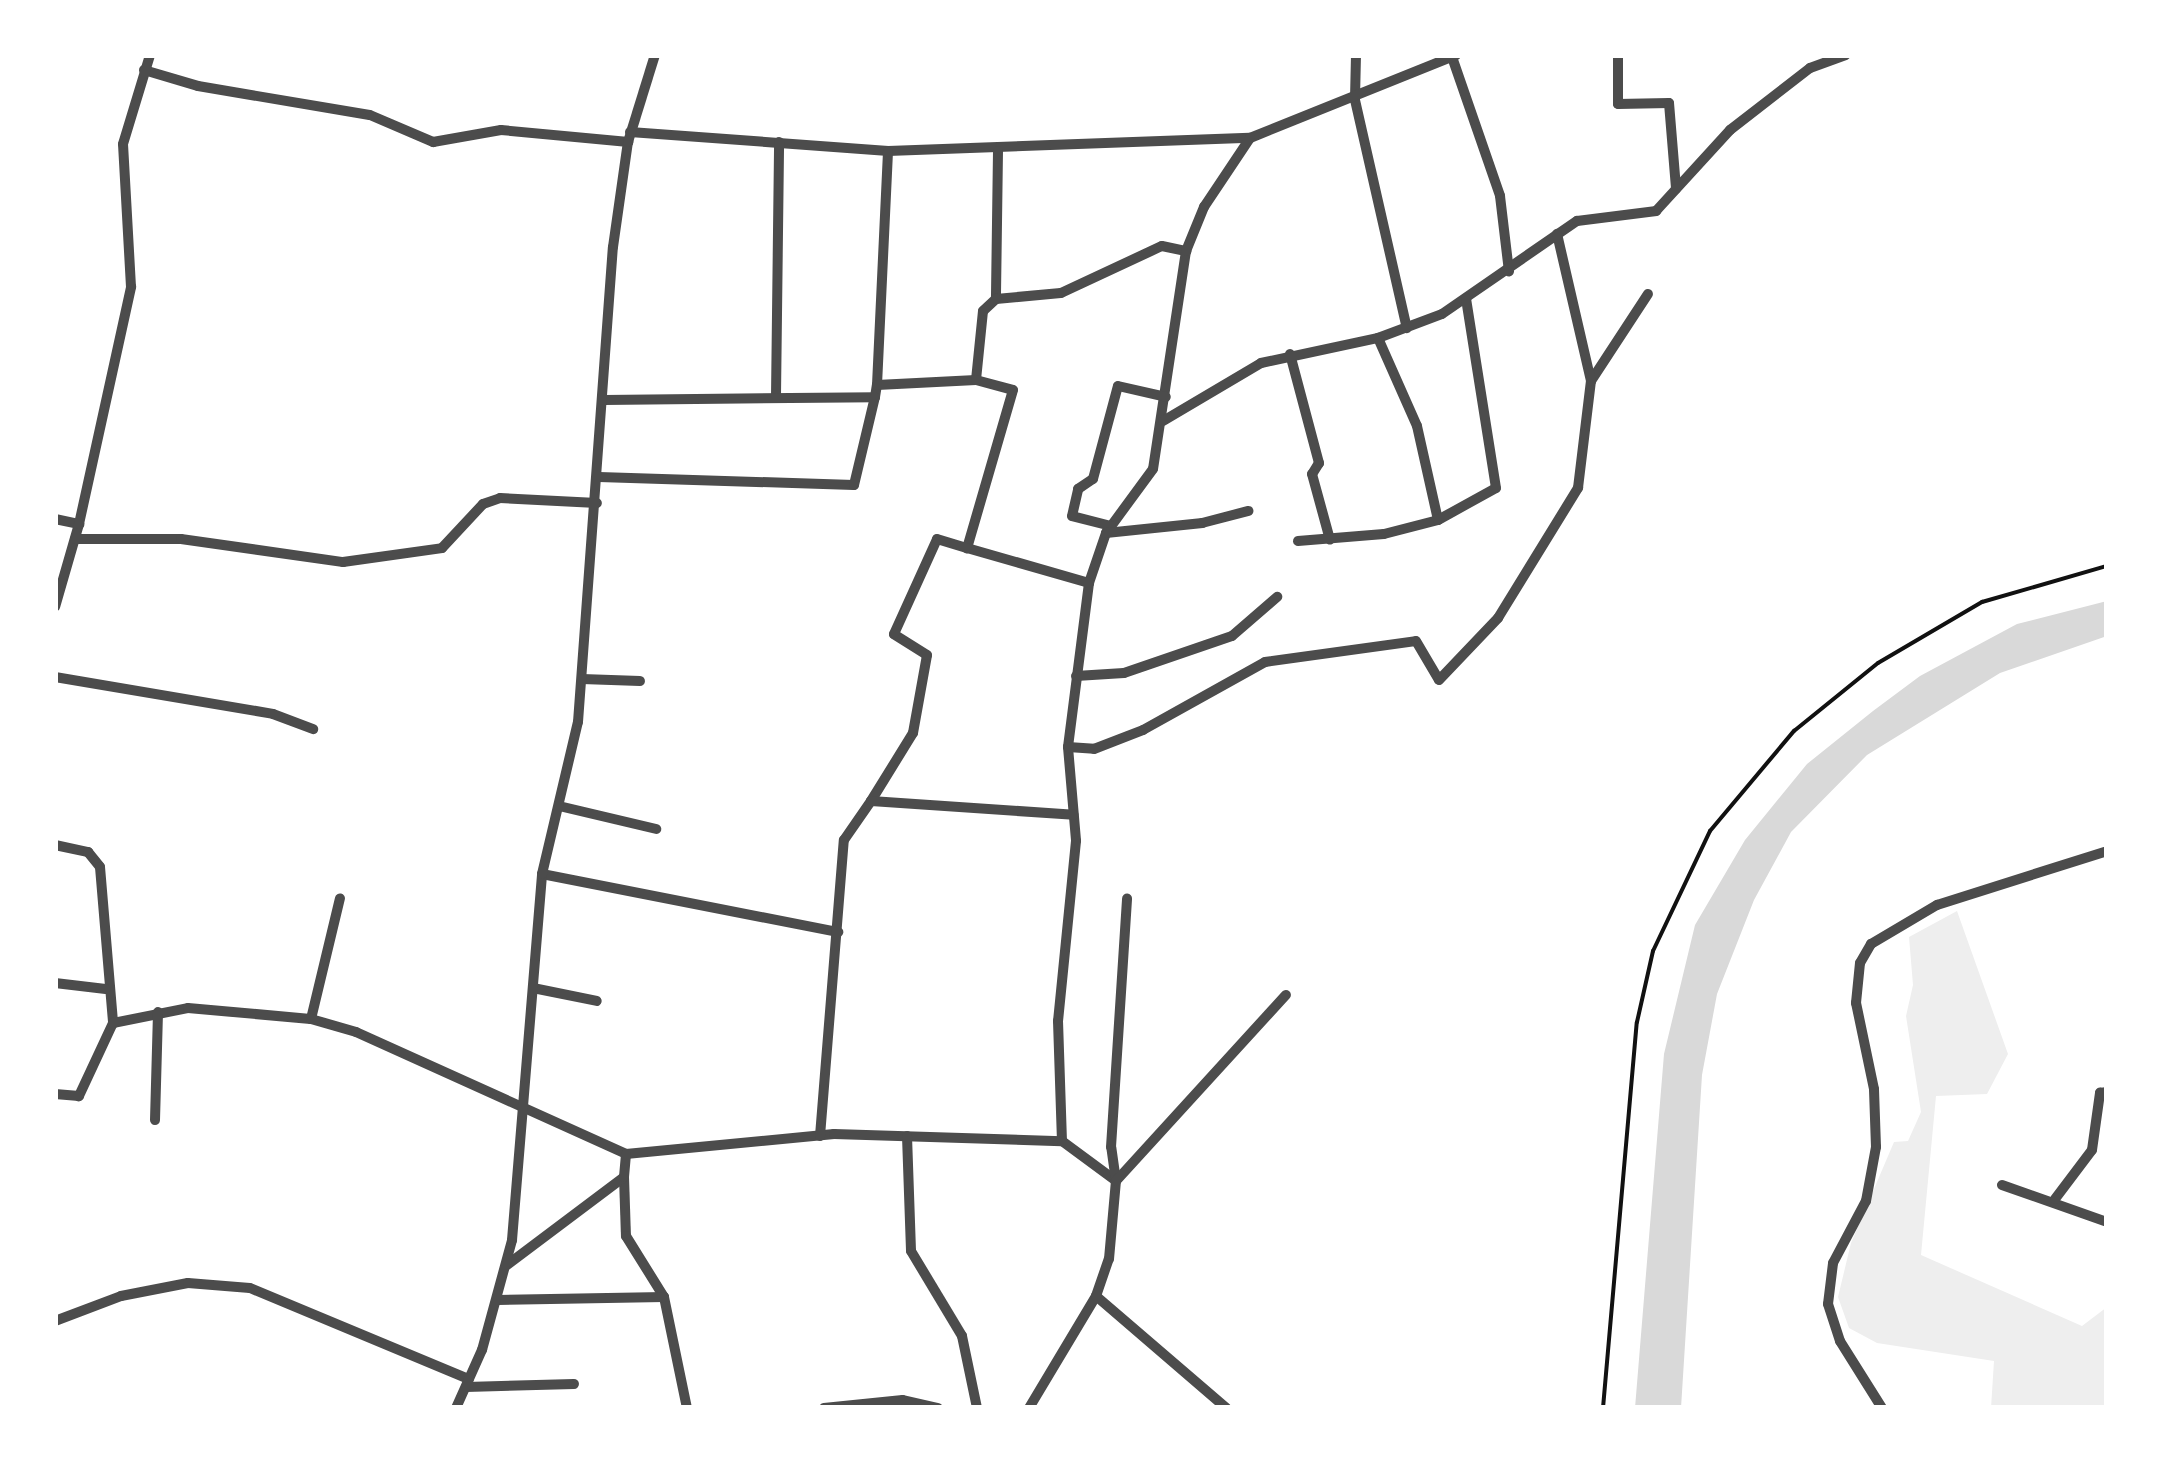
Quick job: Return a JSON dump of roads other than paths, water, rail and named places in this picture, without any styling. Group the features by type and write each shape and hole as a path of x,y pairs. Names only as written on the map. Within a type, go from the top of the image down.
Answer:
{"street":[{"path":"55,606 79,524 130,287 123,144 150,55"},
{"path":"456,1408 498,1300 507,1265 542,874 582,679 629,137 655,55"},
{"path":"1356,55 1355,100 1407,328"},
{"path":"1618,55 1618,104 1669,103 1676,189"},
{"path":"1163,422 1261,363 1407,328 1466,298 1577,222 1656,211 1730,130 1810,68 1846,55"},
{"path":"144,70 198,86 370,114 433,142 501,130 888,150 998,151 1250,138 1355,100 1454,56 1500,196 1509,270"},
{"path":"1062,1141 1058,1021 1074,815 1068,746 1089,583 1108,530 1153,469 1186,251 1204,207 1250,138"},
{"path":"776,396 779,142"},
{"path":"599,477 854,485 876,391 888,150"},
{"path":"996,299 998,151"},
{"path":"1068,746 1094,749 1143,730 1265,662 1416,641 1439,680 1498,618 1578,488 1591,380 1557,234"},
{"path":"976,380 983,311 996,299 1061,293 1162,246 1186,251"},
{"path":"1591,380 1648,294"},
{"path":"1298,541 1330,540 1438,520 1496,488 1466,298"},
{"path":"1378,338 1417,426 1438,520"},
{"path":"1290,354 1319,463 1312,474 1330,540"},
{"path":"604,400 876,391 976,380 1013,390 967,548"},
{"path":"1166,397 1118,386 1093,479 1078,489 1072,516 1108,530 1202,523 1248,511"},
{"path":"75,539 181,539 344,562 442,548 483,504 500,498 597,504"},
{"path":"55,519 79,524"},
{"path":"820,1136 844,840 912,732 927,655 894,634 936,539 1089,583"},
{"path":"1076,676 1124,673 1232,636 1277,597"},
{"path":"55,677 273,714 313,728"},
{"path":"582,679 640,681"},
{"path":"871,802 1074,815"},
{"path":"559,806 656,829"},
{"path":"55,845 88,852 100,867 106,990 113,1023 79,1096 55,1094"},
{"path":"1882,1408 1840,1341 1828,1304 1833,1263 1866,1201 1876,1147 1874,1090 1856,1003 1860,964 1871,944 1937,905 2107,851"},
{"path":"542,874 838,932"},
{"path":"311,1019 340,898"},
{"path":"1029,1408 1096,1296 1109,1259 1116,1180 1111,1147 1126,899"},
{"path":"55,983 106,990"},
{"path":"532,988 596,1001"},
{"path":"1116,1180 1286,995"},
{"path":"113,1023 158,1012 216,1008 311,1019 356,1032 521,1111 626,1154 820,1136 1062,1141 1116,1180"},
{"path":"155,1120 158,1012"},
{"path":"2055,1200 2092,1150 2100,1093 2107,1092"},
{"path":"907,1136 911,1251 962,1336 977,1408"},
{"path":"626,1154 626,1236 664,1298 687,1408"},
{"path":"507,1265 624,1178"},
{"path":"2002,1185 2055,1200 2107,1222"},
{"path":"55,1321 121,1296 188,1283 250,1288 467,1383 574,1384"},
{"path":"1096,1296 1226,1408"},
{"path":"498,1300 664,1298"},
{"path":"824,1408 904,1400 938,1408"}]}
